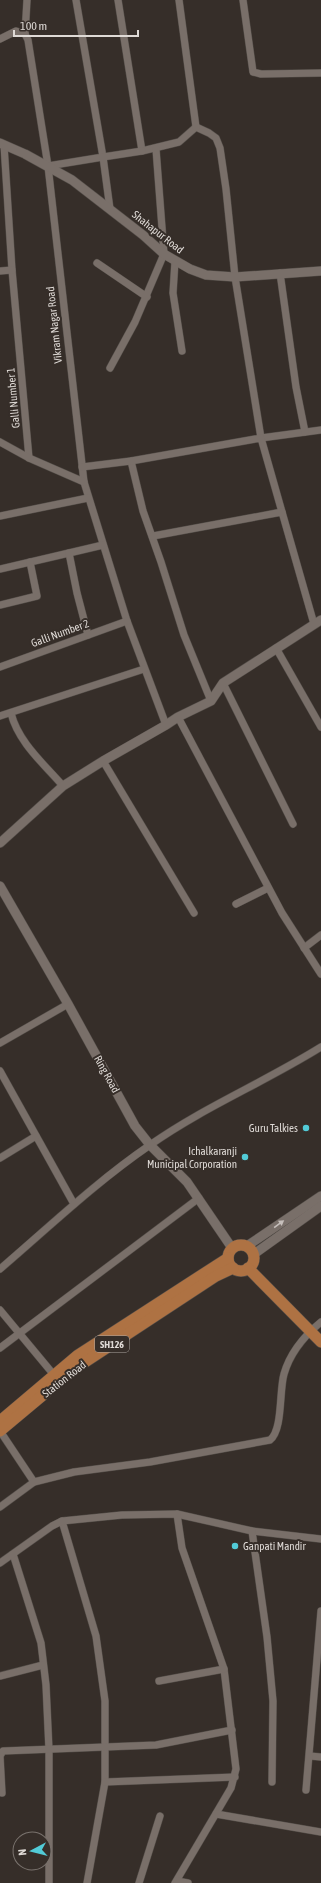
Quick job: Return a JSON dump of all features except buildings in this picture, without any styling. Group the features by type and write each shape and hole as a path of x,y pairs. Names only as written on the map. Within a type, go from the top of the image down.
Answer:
{"main road":[{"name":"Shahapur Road","path":"2,144 48,166 72,180 175,262 206,275 235,277 321,271"},
{"path":"0,843 63,786 102,761 178,717 211,701 223,683 318,622"},
{"name":"Ring Road","path":"0,886 68,1004 135,1126 150,1145 186,1182 199,1198 231,1258"},
{"path":"250,1250 321,1196"},
{"path":"250,1250 321,1206"},
{"name":"SH126","path":"248,1268 243,1270 231,1258 237,1245 250,1250"},
{"path":"250,1250 252,1265 248,1268 309,1332 321,1342"},
{"name":"Station Road","path":"0,1421 78,1356 231,1258"},
{"name":"Station Road","path":"0,1431 73,1370 216,1276 231,1258"}],"street":[{"path":"0,39 16,31 25,34 28,17 27,0"},
{"path":"76,0 103,157 110,209"},
{"path":"118,0 142,152"},
{"path":"180,0 196,127"},
{"path":"243,0 253,72 261,74 321,73"},
{"name":"Vikram Nagar Road","path":"25,34 36,86 48,166 84,482 127,621 166,725"},
{"path":"48,166 156,149 179,142 196,127"},
{"path":"196,127 216,138 220,148 226,189 235,277 260,438 282,512 318,622"},
{"name":"Galli Number 1","path":"2,144 29,458"},
{"path":"110,368 147,297 164,254 156,149"},
{"path":"175,262 173,293 182,351"},
{"path":"97,264 147,297"},
{"path":"0,271 12,270"},
{"path":"280,273 296,387 305,432"},
{"path":"82,467 131,461 260,438 321,430"},
{"path":"0,442 29,458 84,482"},
{"path":"131,461 143,511 153,536 184,635 211,701"},
{"path":"0,516 88,498"},
{"path":"153,536 282,512"},
{"path":"0,569 103,545"},
{"path":"69,553 77,593 88,635"},
{"path":"0,605 37,596 30,562"},
{"name":"Galli Number 2","path":"0,667 127,621"},
{"path":"276,648 321,727"},
{"path":"0,716 144,669"},
{"path":"223,683 293,824"},
{"path":"11,713 21,737 63,786"},
{"path":"178,717 268,888 321,974"},
{"path":"102,761 194,913"},
{"path":"236,904 268,888"},
{"path":"304,948 321,935"},
{"path":"0,1042 68,1004"},
{"path":"0,1269 74,1204 150,1145 230,1097 262,1081 321,1047"},
{"path":"0,1071 74,1204"},
{"path":"0,1158 36,1136"},
{"path":"0,1348 19,1332 199,1198"},
{"path":"0,1310 54,1375"},
{"path":"0,1507 34,1482 74,1472 123,1467 270,1440 274,1437 277,1429 283,1375 294,1351 309,1332 321,1322"},
{"path":"0,1431 34,1482"},
{"path":"177,1514 182,1548 224,1669 236,1769 231,1788 176,1882 188,1883"},
{"path":"0,1563 52,1526 62,1521 122,1515 177,1514 252,1532 321,1539"},
{"path":"62,1521 96,1636 105,1701 105,1782 86,1883"},
{"path":"252,1532 267,1637 274,1702 272,1782"},
{"path":"13,1554 41,1643 48,1701 48,1883"},
{"path":"306,1790 321,1611"},
{"path":"0,1676 43,1665"},
{"path":"159,1681 224,1669"},
{"path":"2,1793 1,1753 7,1750 49,1750 106,1746 156,1745 232,1730"},
{"path":"310,1756 321,1757"},
{"path":"105,1782 235,1777"},
{"path":"216,1814 321,1832"},
{"path":"139,1883 160,1816"}],"place":[{"name":"Guru Talkies","path":"306,1128"},
{"name":"Ichalkaranji Municipal Corporation","path":"245,1157"},
{"name":"Ganpati Mandir","path":"235,1546"}]}
